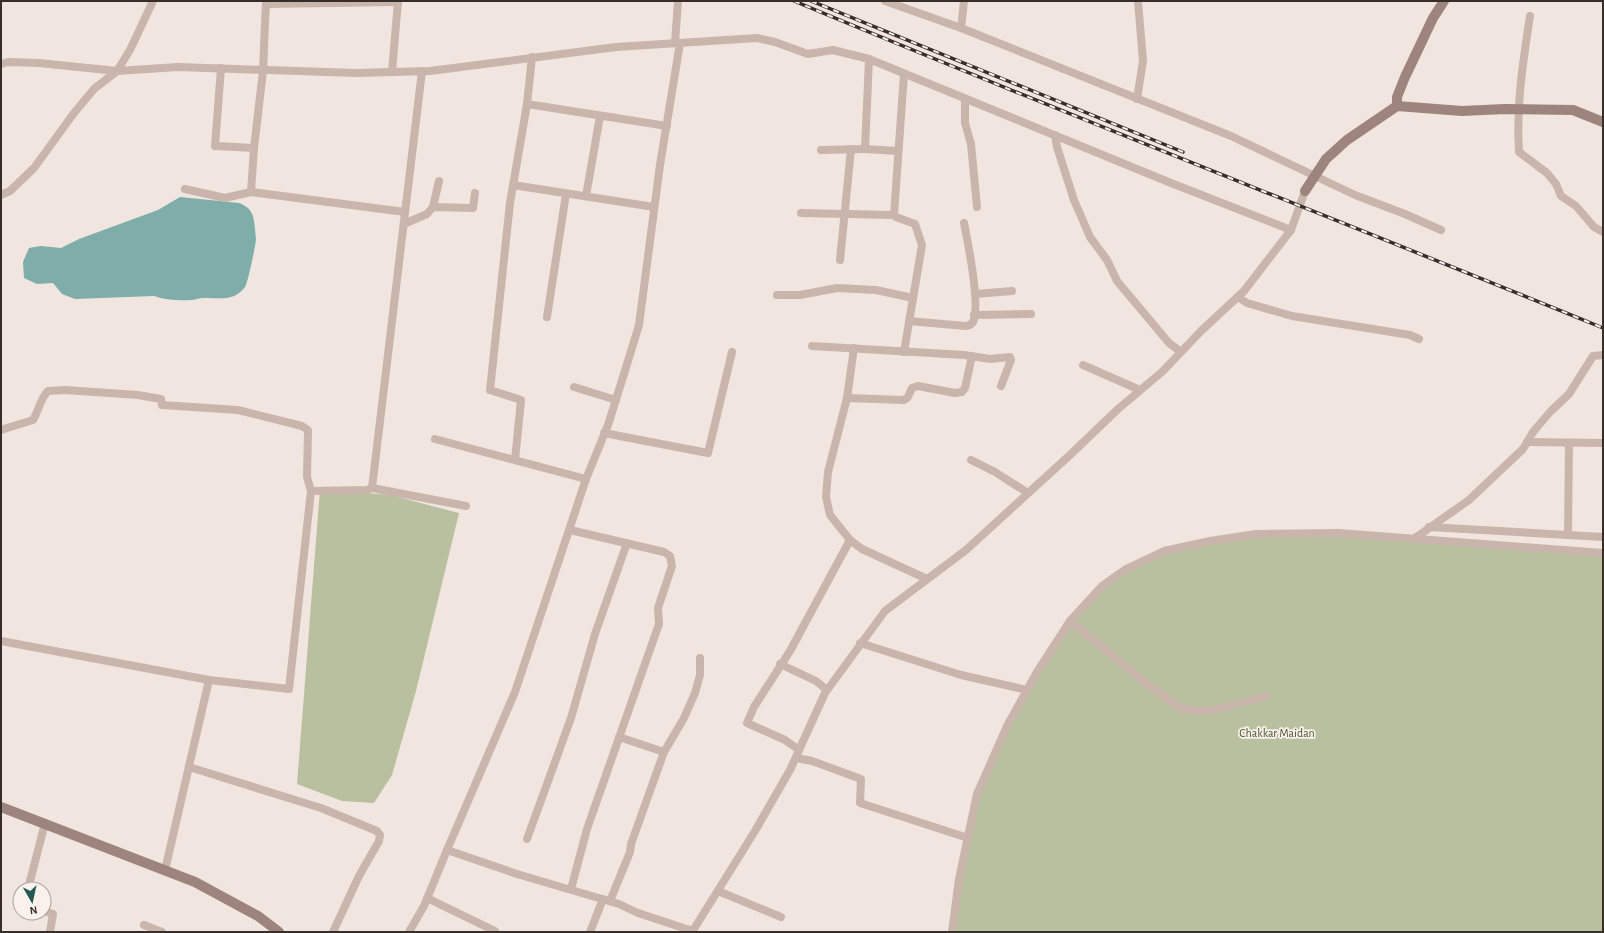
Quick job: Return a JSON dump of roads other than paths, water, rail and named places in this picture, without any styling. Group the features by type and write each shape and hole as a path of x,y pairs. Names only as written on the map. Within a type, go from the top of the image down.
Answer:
{"street":[{"path":"1,195 10,191 34,168 74,113 94,89 117,71 130,50 153,1"},
{"path":"409,932 427,898 515,692 586,479 616,400 638,326 654,207 667,126 677,43 678,1"},
{"path":"886,1 961,28 1231,136 1314,174 1355,195 1405,214 1441,230"},
{"path":"961,28 964,1"},
{"path":"1137,99 1142,61 1138,1"},
{"path":"1397,106 1397,97 1405,77 1433,18 1444,1"},
{"path":"251,192 254,148 263,71 266,3 398,2 392,72"},
{"path":"1530,16 1523,60 1518,109 1519,152 1547,173 1556,184 1560,196 1576,206 1594,227 1603,232"},
{"path":"1,64 8,62 39,63 117,71 162,67 356,73 422,71 616,47 758,38 776,42 808,54 834,50 869,59 1171,183 1291,230"},
{"path":"515,460 521,400 490,390 513,185 527,104 532,57"},
{"path":"865,149 869,59"},
{"path":"221,68 215,146 254,148"},
{"path":"372,488 422,71"},
{"path":"894,215 904,74"},
{"path":"965,99 965,123 971,144 977,207"},
{"path":"527,104 667,126"},
{"path":"447,850 517,874 606,900 693,932 755,831 797,754 828,690 860,643 885,611 966,550 1118,409 1163,371 1238,297 1291,230 1305,191 1314,174 1326,159 1347,140 1397,106 1462,111 1518,109 1573,110 1603,122"},
{"path":"586,196 600,116"},
{"path":"1055,135 1074,200 1090,237 1107,260 1117,281 1169,342 1181,352"},
{"path":"840,260 851,149"},
{"path":"821,150 865,149 898,151"},
{"path":"404,224 427,214 433,207 439,181"},
{"path":"513,185 654,207"},
{"path":"185,189 225,198 251,192 406,212"},
{"path":"433,207 472,208 475,193"},
{"path":"547,317 566,194"},
{"path":"801,213 845,212 894,215 915,224 922,244 904,352"},
{"path":"909,321 965,326 970,326 973,322 975,294 964,223"},
{"path":"777,295 800,295 837,288 876,290 913,298"},
{"path":"975,294 1012,291"},
{"path":"1238,297 1247,303 1292,316 1410,335 1419,339"},
{"path":"974,315 1031,314"},
{"path":"812,346 972,356 990,359 1010,357 1011,360 1001,386"},
{"path":"854,348 847,398 829,462 826,497 830,515 850,540 871,554 927,579"},
{"path":"604,433 708,453 732,352"},
{"path":"1415,538 1469,500 1523,448 1550,412 1569,394 1593,356 1603,355"},
{"path":"847,398 904,400 908,397 912,388 918,386 955,393 962,392 965,388 972,356"},
{"path":"1083,365 1140,390"},
{"path":"574,388 616,400"},
{"path":"1,430 33,420 42,398 48,391 65,390 138,395 161,399 162,405 238,410 302,426 308,430 307,477 311,491 289,689 209,680 1,641"},
{"path":"435,439 586,479"},
{"path":"1527,442 1603,443"},
{"path":"1568,535 1569,443"},
{"path":"971,460 995,472 1028,493"},
{"path":"311,491 367,490 372,488 466,506"},
{"path":"1429,527 1603,537"},
{"path":"570,530 664,552 670,556 672,566 658,608 659,624 586,829 570,890"},
{"path":"952,932 959,879 977,794 1007,726 1027,690 1070,621 1102,586 1126,569 1164,551 1210,541 1256,534 1340,533 1603,553"},
{"path":"850,540 811,614 790,651 780,664 754,707 747,723 785,740 797,754 861,779 860,803 968,838"},
{"path":"527,839 571,718 596,630 627,543"},
{"path":"1070,621 1147,684 1182,709 1198,711 1214,710 1266,696"},
{"path":"860,643 961,675 1027,690"},
{"path":"590,932 630,852 631,844 664,752 684,718 696,693 700,675 700,658"},
{"path":"780,664 816,681 828,690"},
{"path":"165,870 209,680"},
{"path":"619,737 664,752"},
{"path":"189,767 321,808 377,831 380,835 379,841 359,876 333,932"},
{"path":"1,807 201,885 258,916 279,932"},
{"path":"30,881 45,823"},
{"path":"718,890 781,917"},
{"path":"427,898 495,931"},
{"path":"50,932 52,921"},
{"path":"144,925 162,932"}],"water":[{"path":"180,197 239,203 246,206 251,212 255,229 255,248 245,287 235,295 225,298 203,298 192,300 167,299 154,296 75,299 62,294 53,283 37,284 24,278 23,262 29,248 41,246 61,248 79,239 158,210"}],"railway":[{"path":"794,1 996,84 1603,328"},
{"path":"811,1 1183,152"}],"park label":[{"name":"Chakkar Maidan","path":"1277,733"}]}
